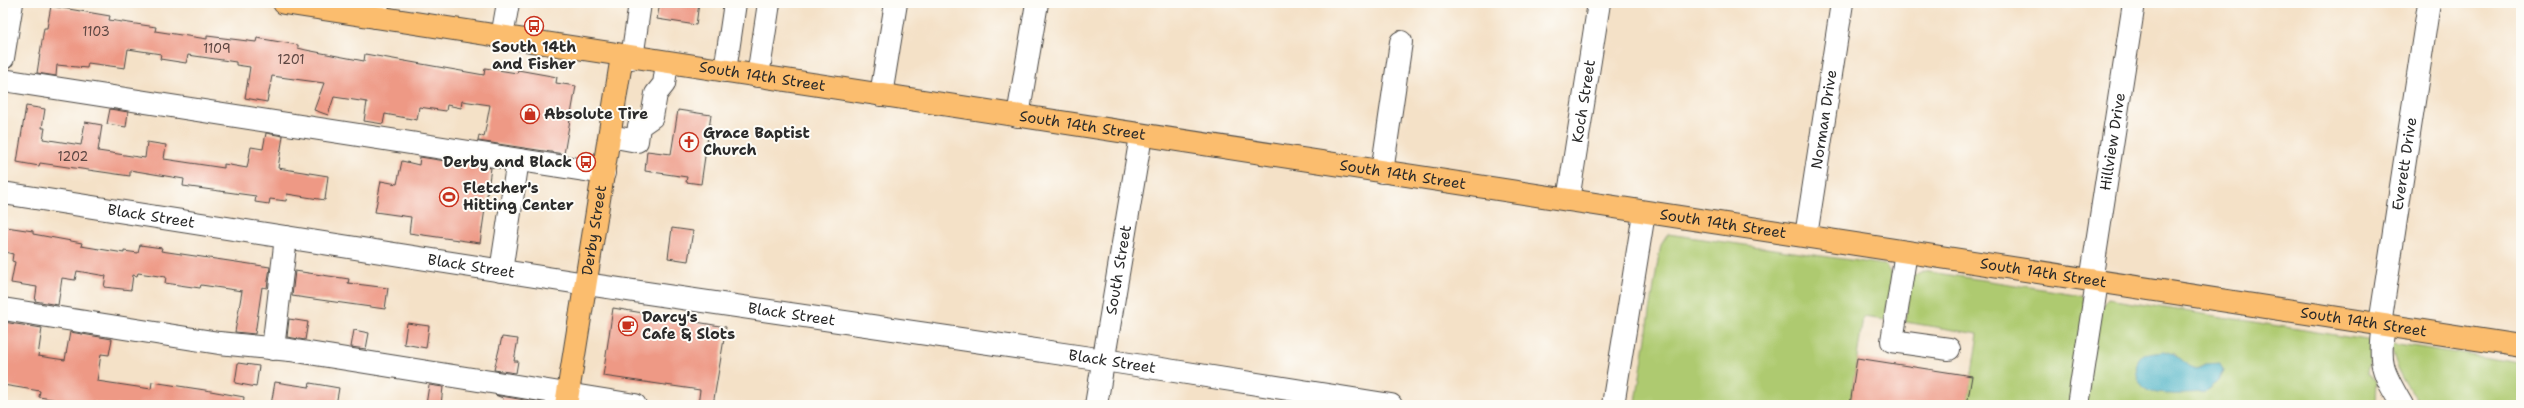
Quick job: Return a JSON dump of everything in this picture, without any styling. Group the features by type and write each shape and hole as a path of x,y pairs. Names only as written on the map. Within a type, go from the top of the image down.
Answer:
{"main road":[{"name":"South 14th Street","path":"284,3 377,10 502,37 627,57 2521,346"},
{"name":"Derby Street","path":"567,400 610,136 627,57"}],"street":[{"path":"3,58 12,3"},
{"path":"502,37 508,3"},
{"path":"627,57 640,3"},
{"path":"717,70 720,3"},
{"path":"717,70 735,3"},
{"path":"758,76 769,3"},
{"path":"881,95 896,3"},
{"path":"1018,116 1037,3"},
{"name":"Koch Street","path":"1568,200 1599,3"},
{"name":"Norman Drive","path":"1806,236 1842,3"},
{"name":"Hillview Drive","path":"2078,405 2094,281 2134,3"},
{"name":"Everett Drive","path":"2402,405 2385,376 2380,352 2382,324 2429,3"},
{"path":"1382,172 1401,42"},
{"path":"610,136 637,141 639,126 652,117 656,94 664,84 667,63"},
{"path":"3,80 604,173"},
{"name":"South Street","path":"1096,405 1141,136"},
{"path":"501,271 518,160"},
{"name":"Black Street","path":"3,193 586,284 1104,360 1391,405"},
{"path":"1613,405 1644,213"},
{"path":"274,349 286,237"},
{"path":"1906,252 1892,341 1949,350"},
{"path":"3,309 219,343 274,349 567,400 636,405"}],"green space":[{"path":"1668,234 1885,265 1892,275 1885,320 1863,317 1850,405 1662,405 1636,402 1658,260 1661,245"},
{"path":"1923,271 2082,295 2085,309 2071,405 1967,405 1978,334 1905,322 1911,277"},
{"path":"2108,299 2367,340 2370,343 2371,355 2367,373 2377,382 2376,401 2371,405 2085,405 2099,311","holes":["2174,353 2186,367 2197,369 2205,365 2223,371 2218,381 2203,393 2149,391"]},
{"path":"2392,343 2521,363 2521,405 2423,405 2402,377 2395,359"}],"water":[{"path":"2164,351 2169,352 2188,365 2197,369 2205,365 2220,364 2223,371 2218,381 2203,393 2174,394 2152,392 2143,387 2140,383 2136,368 2137,363 2145,354"}],"building":[{"path":"660,3 699,3 696,25 657,19"},
{"path":"51,6 110,16 109,20 156,27 155,31 207,39 207,36 256,42 257,38 298,45 298,48 306,50 364,61 365,54 484,75 485,68 517,73 518,70 557,77 556,83 576,86 564,154 478,141 479,135 484,137 490,105 462,101 461,108 447,105 446,111 419,107 417,120 385,114 383,124 364,121 367,102 334,97 328,115 314,110 324,83 272,76 267,102 245,98 250,67 236,65 236,62 188,55 186,63 160,59 161,54 128,49 125,68 88,63 87,68 57,65 56,76 37,73 44,28 47,28"},
{"path":"26,106 45,109 42,128 45,128 43,139 81,145 85,122 102,125 98,151 145,158 147,142 166,145 164,159 224,168 224,164 247,168 251,147 263,149 266,133 283,136 278,168 328,176 325,200 287,194 286,201 270,199 269,204 255,202 256,196 183,186 184,179 130,170 130,176 40,163 39,166 17,162"},
{"path":"110,109 128,112 126,127 107,124"},
{"path":"678,110 711,115 701,184 686,182 687,177 645,171 647,151 671,154"},
{"path":"420,157 491,168 480,243 409,233 411,217 375,212 381,181 397,184 402,161 419,165"},
{"path":"6,227 33,231 33,234 82,243 81,246 124,253 124,251 138,253 140,245 162,248 161,251 270,267 267,288 262,287 255,334 235,332 242,291 201,285 200,288 165,283 166,277 138,273 137,276 133,275 131,290 104,287 106,276 77,271 75,280 62,278 58,305 35,301 37,287 11,283 15,262 12,261 13,254 5,252"},
{"path":"672,228 693,231 688,261 668,258"},
{"path":"295,271 349,279 348,283 388,288 385,309 292,296"},
{"path":"613,308 726,327 713,405 698,405 700,390 603,376"},
{"path":"289,319 308,322 305,340 287,337"},
{"path":"3,322 42,328 38,356 65,360 70,332 112,339 109,355 101,354 97,381 151,389 152,382 205,390 244,397 243,405 111,405 93,402 93,405 88,405 39,397 40,391 3,385"},
{"path":"407,323 429,326 426,348 404,344"},
{"path":"354,330 369,333 366,349 351,347"},
{"path":"502,337 518,339 514,361 518,361 516,373 494,370"},
{"path":"1857,358 1972,376 1967,405 1850,405"},
{"path":"238,363 259,366 256,387 235,383"},
{"path":"275,382 309,387 310,383 339,388 336,405 271,405"},
{"path":"429,385 443,387 441,405 426,405"},
{"path":"495,395 548,405 502,405 503,398"}],"place":[{"name":"South 14th and Fisher","path":"534,26"},
{"name":"Absolute Tire","path":"530,114"},
{"name":"Grace Baptist Church","path":"689,142"},
{"name":"Derby and Black","path":"586,162"},
{"name":"Fletcher's Hitting Center","path":"449,197"},
{"name":"Darcy's Cafe & Slots","path":"628,326"}]}
